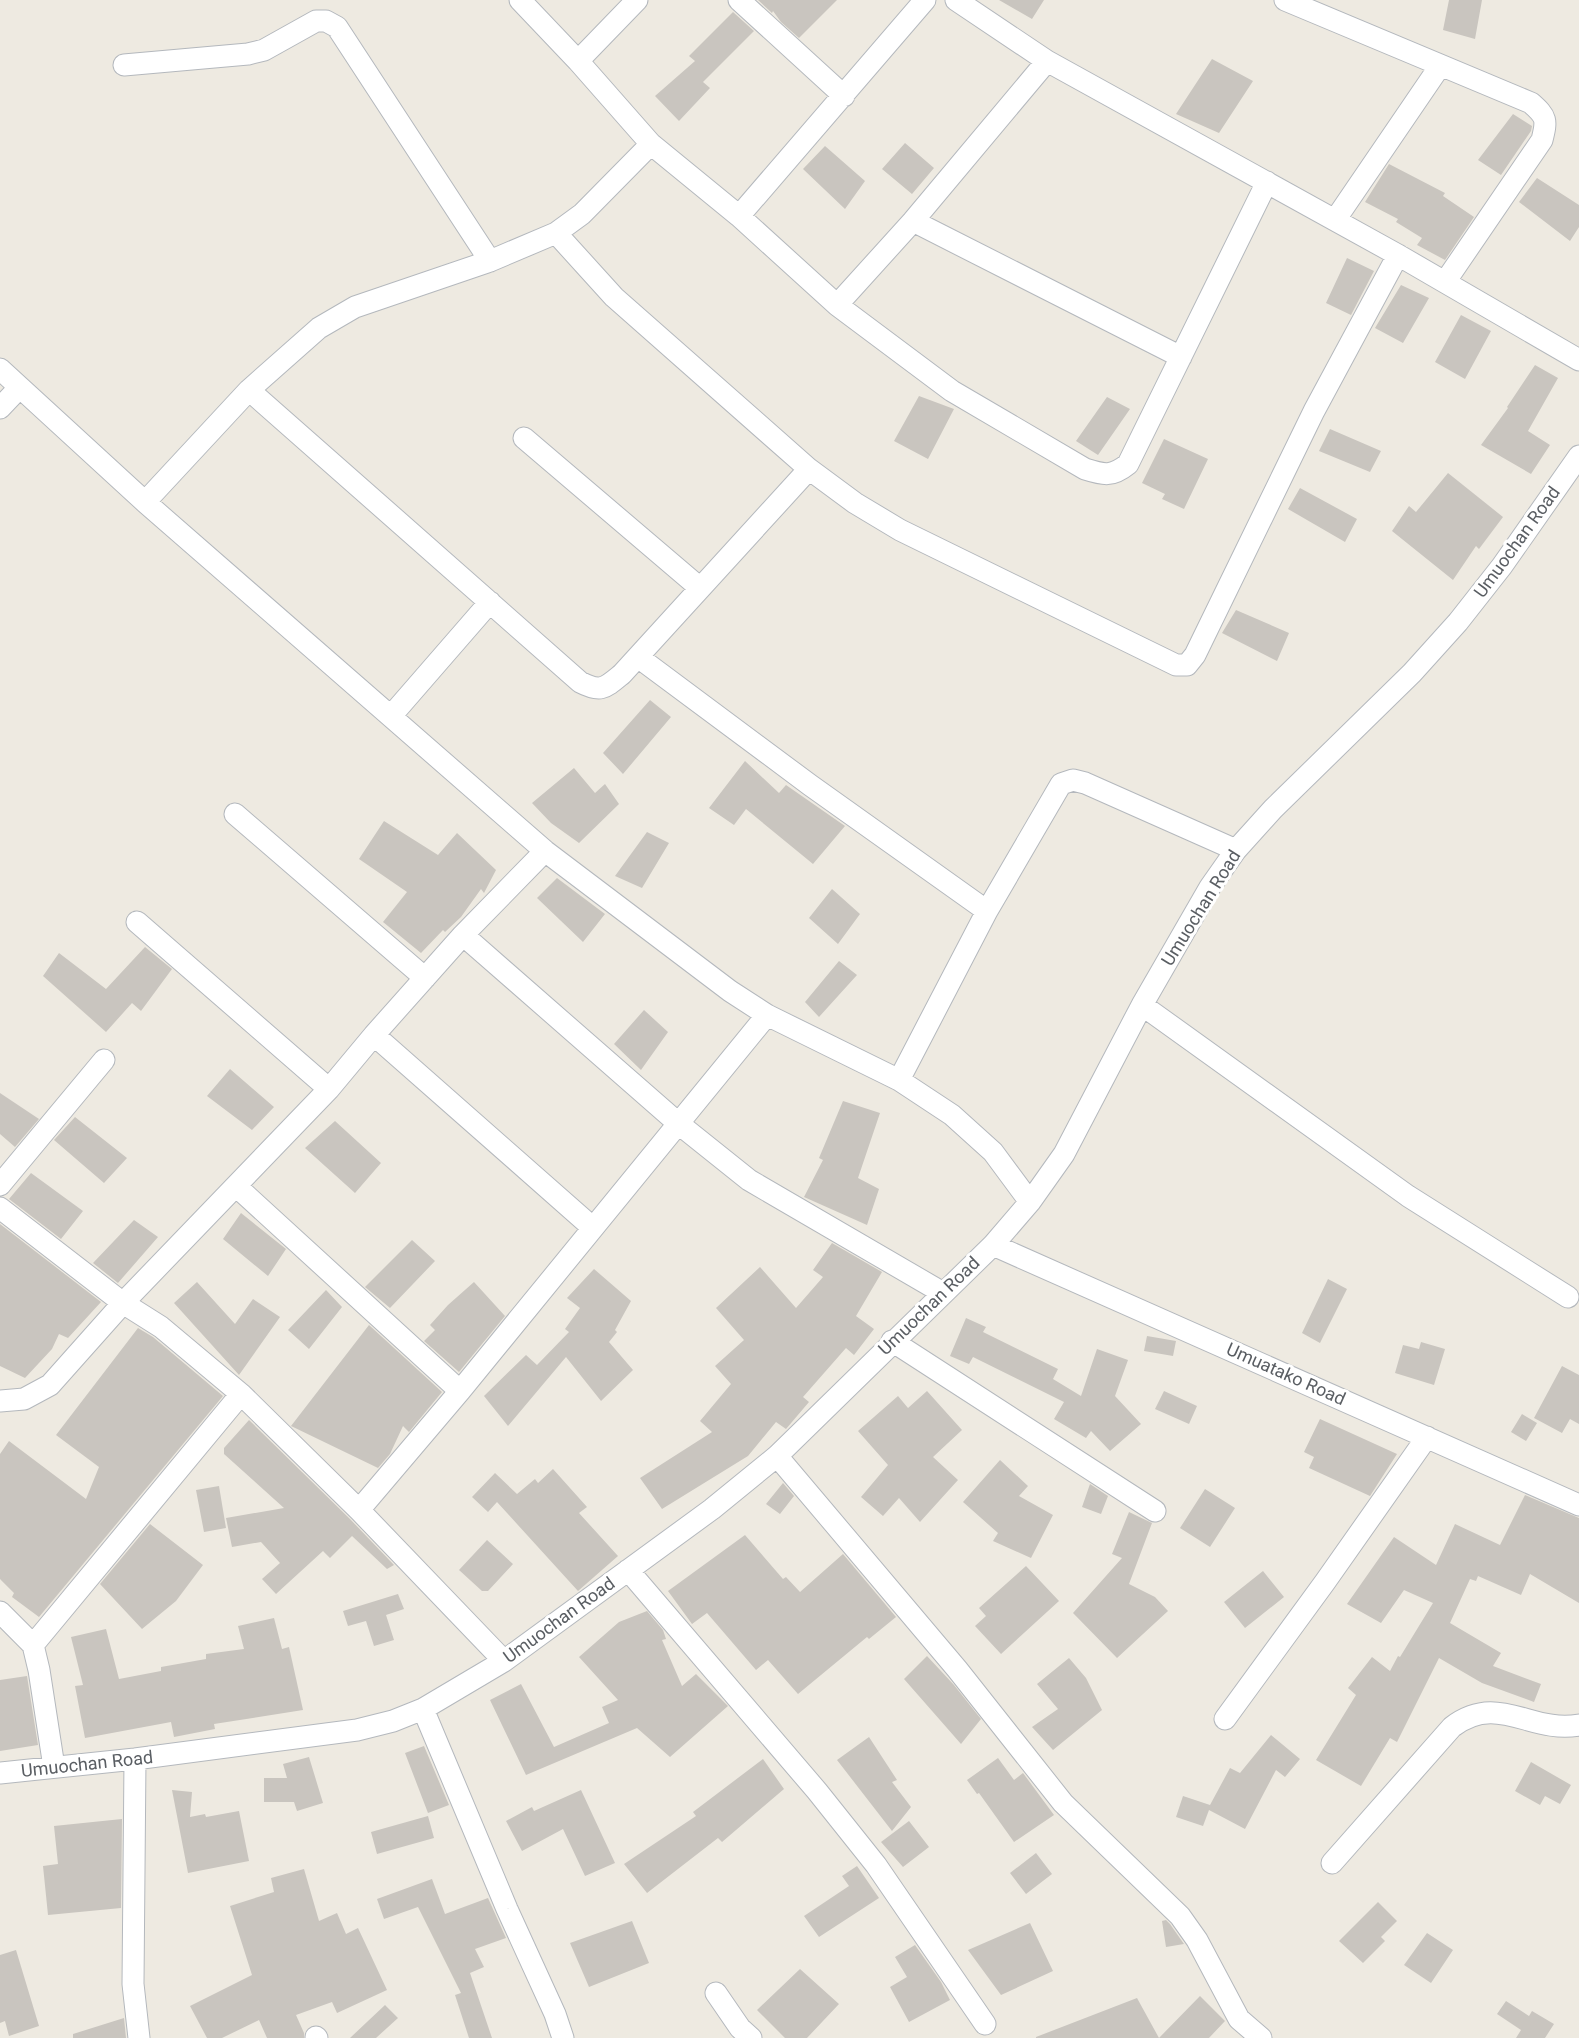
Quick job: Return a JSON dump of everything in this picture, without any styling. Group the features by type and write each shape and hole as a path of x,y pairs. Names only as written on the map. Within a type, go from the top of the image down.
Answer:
{"street":[{"path":"520,0 578,61 651,144 739,216 837,305 952,391 1085,469 1102,474 1117,473 1128,464 1266,182"},
{"path":"578,61 636,0"},
{"path":"739,0 844,96"},
{"path":"739,216 925,0"},
{"path":"956,0 1047,61 1398,255 1579,360"},
{"path":"1285,0 1531,104 1543,114 1546,124 1542,140 1445,282"},
{"path":"124,65 248,54 264,50 316,21 326,21 337,27 490,261"},
{"path":"837,305 913,221 1047,61"},
{"path":"1335,220 1440,66"},
{"path":"145,502 249,390 319,328 355,307 490,261 556,232 582,214 651,144"},
{"path":"913,221 1181,357"},
{"path":"556,232 614,297 809,469 855,503 900,530 1176,665 1187,665 1196,655 1314,411 1398,255"},
{"path":"0,369 145,502 545,851 730,991 767,1015 899,1080 952,1115 993,1152 1030,1202"},
{"path":"0,408 19,387"},
{"path":"249,390 580,682 593,688 606,687 638,657 809,469"},
{"path":"524,438 700,588"},
{"name":"Umuochan Road","path":"0,1773 135,1759 357,1730 393,1721 423,1708 504,1661 712,1509 777,1456 892,1341 993,1245 1030,1202 1064,1154 1142,1005 1210,887 1236,850 1272,809 1412,673 1458,622 1502,566 1579,456"},
{"path":"390,716 490,602"},
{"path":"638,657 810,785 987,911"},
{"path":"899,1080 987,911 1061,784 1073,780 1236,850"},
{"path":"235,814 425,978"},
{"path":"0,1401 24,1399 50,1385 123,1303 329,1089 464,935 545,851"},
{"path":"138,922 329,1089"},
{"path":"464,935 679,1124 749,1180 943,1293"},
{"path":"1142,1005 1408,1196 1568,1297"},
{"path":"359,1510 460,1391 767,1015"},
{"path":"374,1035 593,1228"},
{"path":"0,1185 104,1060"},
{"path":"237,1186 460,1391"},
{"path":"0,1208 123,1303 161,1327 241,1394 359,1510 504,1661"},
{"name":"Umuatako Road","path":"993,1245 1579,1505"},
{"path":"892,1341 1155,1511"},
{"path":"33,1645 241,1394"},
{"path":"1225,1719 1427,1437"},
{"path":"777,1456 957,1670 1063,1803 1180,1916 1197,1940 1239,2019 1261,2038"},
{"path":"628,1570 817,1791 868,1856 985,2024"},
{"path":"0,1612 33,1645 54,1767"},
{"path":"423,1708 507,1909 555,2014 563,2038"},
{"path":"1332,1863 1452,1727 1466,1717 1483,1712 1563,1727 1579,1725"},
{"path":"135,1759 132,1974 140,2038"},
{"path":"716,1993 740,2028 751,2038"}],"building":[{"path":"758,0 837,0 799,38 781,22 773,11 772,13"},
{"path":"999,0 1044,0 1032,19"},
{"path":"1449,0 1482,0 1475,39 1443,30"},
{"path":"733,12 754,31 703,82 710,88 679,121 655,96 695,61 689,56"},
{"path":"1212,59 1253,81 1219,133 1176,114"},
{"path":"1513,114 1532,126 1531,131 1501,175 1478,160"},
{"path":"905,143 934,168 912,194 882,169"},
{"path":"825,146 865,181 845,209 803,169"},
{"path":"1389,164 1445,193 1443,196 1474,217 1445,260 1417,245 1422,238 1396,222 1398,219 1365,202"},
{"path":"1537,178 1579,205 1579,227 1570,241 1519,202"},
{"path":"1347,258 1374,271 1351,315 1326,303"},
{"path":"1401,285 1429,298 1403,343 1375,328"},
{"path":"1461,315 1491,331 1465,379 1435,362"},
{"path":"1535,365 1558,378 1528,431 1550,445 1531,474 1481,445"},
{"path":"919,396 954,409 928,459 894,441"},
{"path":"1107,397 1130,409 1098,455 1076,441"},
{"path":"1330,429 1381,451 1370,472 1319,451"},
{"path":"1164,439 1208,459 1184,509 1162,499 1165,494 1142,483"},
{"path":"1448,473 1503,517 1479,549 1476,546 1453,580 1392,531 1409,506 1416,512"},
{"path":"1300,488 1357,519 1345,542 1288,509"},
{"path":"1236,610 1289,633 1277,661 1222,633"},
{"path":"650,700 671,717 623,774 603,753"},
{"path":"745,761 779,793 786,785 845,826 813,864 746,809 734,825 709,808"},
{"path":"574,768 595,793 605,784 619,804 579,843 551,823 532,803"},
{"path":"384,821 438,855 457,833 496,870 484,893 481,889 461,917 445,932 443,930 421,953 383,922 407,892 359,859"},
{"path":"647,832 669,843 642,888 615,876"},
{"path":"557,878 605,914 583,942 537,898"},
{"path":"832,889 860,914 838,944 809,918"},
{"path":"145,947 172,969 141,1011 132,1003 106,1032 43,976 59,953 106,989"},
{"path":"839,961 857,975 819,1017 805,1002"},
{"path":"644,1010 668,1032 641,1070 614,1044"},
{"path":"230,1069 274,1107 252,1130 207,1096"},
{"path":"0,1093 39,1119 15,1147 0,1134"},
{"path":"843,1101 880,1113 858,1178 879,1189 867,1225 804,1197 823,1160 819,1158"},
{"path":"75,1117 127,1158 104,1183 54,1140"},
{"path":"335,1121 381,1163 355,1193 305,1148"},
{"path":"31,1173 83,1211 61,1239 9,1199"},
{"path":"241,1213 286,1249 268,1276 223,1239"},
{"path":"134,1220 158,1237 118,1283 93,1263"},
{"path":"0,1224 101,1302 68,1338 59,1334 52,1349 25,1378 0,1366"},
{"path":"412,1240 435,1261 390,1308 365,1287"},
{"path":"832,1243 882,1272 856,1316 874,1329 854,1355 846,1348 803,1397 809,1402 786,1429 776,1422 748,1456 662,1509 640,1478 712,1432 700,1421 731,1384 715,1366 744,1340 716,1308 760,1267 796,1308 823,1277 813,1270"},
{"path":"594,1269 631,1301 615,1330 617,1332 609,1342 633,1370 601,1401 566,1357 508,1426 484,1396 526,1355 537,1365 569,1332 565,1329 580,1308 567,1298"},
{"path":"1328,1279 1347,1289 1320,1343 1302,1333"},
{"path":"197,1282 235,1324 253,1299 280,1317 239,1375 174,1303"},
{"path":"474,1282 505,1316 459,1372 424,1341 435,1330 430,1325"},
{"path":"326,1290 342,1307 309,1349 288,1330"},
{"path":"966,1318 986,1327 983,1332 1058,1369 1053,1379 1081,1396 1097,1349 1128,1360 1115,1396 1141,1424 1110,1451 1091,1431 1086,1438 1054,1419 1064,1402 973,1357 969,1364 950,1356"},
{"path":"369,1325 442,1392 409,1432 403,1426 390,1454 378,1468 291,1426"},
{"path":"138,1328 153,1337 223,1396 39,1617 12,1597 14,1593 0,1579 0,1454 9,1441 86,1499 99,1467 56,1435"},
{"path":"1147,1336 1176,1341 1173,1356 1144,1351"},
{"path":"1421,1342 1445,1349 1434,1385 1395,1373 1403,1345 1419,1349"},
{"path":"1562,1366 1579,1375 1579,1424 1570,1419 1562,1433 1534,1418"},
{"path":"927,1391 962,1430 933,1457 958,1480 920,1522 899,1498 883,1516 861,1497 888,1465 858,1431 898,1396 908,1408"},
{"path":"1164,1391 1197,1406 1189,1424 1155,1409"},
{"path":"1522,1414 1537,1423 1526,1441 1511,1432"},
{"path":"1320,1419 1397,1454 1370,1496 1309,1468 1314,1457 1304,1452"},
{"path":"249,1420 394,1565 387,1569 352,1536 330,1558 323,1551 276,1594 262,1579 280,1563 261,1542 232,1547 226,1518 284,1508 224,1454 224,1448"},
{"path":"1000,1460 1028,1486 1019,1496 1053,1515 1031,1558 993,1541 998,1533 963,1502"},
{"path":"553,1469 587,1507 579,1513 618,1556 578,1591 497,1502 488,1512 472,1497 495,1473 517,1494 535,1479 538,1483"},
{"path":"783,1483 794,1496 780,1514 766,1504"},
{"path":"1090,1484 1108,1496 1101,1514 1082,1507"},
{"path":"219,1486 226,1528 204,1532 196,1490"},
{"path":"1205,1489 1235,1508 1210,1547 1180,1528"},
{"path":"1525,1495 1579,1518 1579,1603 1530,1574 1521,1595 1478,1576 1476,1581 1470,1579 1450,1623 1501,1653 1493,1666 1541,1684 1534,1702 1482,1683 1439,1658 1397,1742 1390,1738 1361,1786 1316,1760 1356,1695 1348,1688 1372,1657 1390,1671 1433,1603 1404,1590 1381,1623 1347,1604 1394,1537 1436,1565 1455,1524 1500,1545"},
{"path":"1129,1512 1152,1523 1129,1584 1155,1597 1168,1611 1117,1658 1073,1613 1122,1558 1112,1554"},
{"path":"150,1524 203,1565 176,1601 142,1629 100,1584"},
{"path":"745,1535 783,1579 786,1577 800,1592 843,1554 896,1617 869,1639 867,1637 798,1694 768,1660 756,1670 707,1613 692,1624 668,1591"},
{"path":"487,1540 513,1564 488,1591 482,1591 459,1570"},
{"path":"1026,1566 1059,1601 1001,1654 975,1626 986,1616 979,1608"},
{"path":"1263,1571 1284,1597 1245,1628 1224,1602"},
{"path":"398,1594 404,1609 386,1615 394,1640 374,1646 366,1621 348,1626 343,1611"},
{"path":"647,1611 663,1630 666,1639 662,1640 682,1686 696,1674 728,1706 670,1757 637,1728 526,1775 490,1700 521,1684 554,1747 609,1723 602,1707 618,1700 579,1657 619,1622"},
{"path":"274,1618 282,1649 289,1647 303,1710 214,1724 215,1729 174,1737 171,1722 85,1738 75,1686 83,1685 71,1637 106,1629 119,1679 161,1671 161,1667 206,1659 206,1654 244,1649 238,1626"},
{"path":"927,1656 981,1719 961,1744 904,1679"},
{"path":"1069,1658 1086,1678 1102,1710 1053,1750 1032,1727 1058,1709 1037,1684"},
{"path":"27,1676 38,1745 0,1751 0,1680"},
{"path":"1271,1735 1300,1759 1285,1777 1276,1770 1245,1829 1209,1810 1203,1826 1176,1817 1183,1796 1210,1805 1230,1768 1240,1773"},
{"path":"869,1737 897,1780 892,1782 911,1807 892,1831 837,1760"},
{"path":"424,1746 449,1805 428,1813 405,1753"},
{"path":"309,1757 323,1803 297,1811 294,1802 264,1802 264,1778 287,1778 283,1764"},
{"path":"998,1758 1014,1780 1023,1773 1054,1815 1014,1842 967,1780"},
{"path":"763,1759 784,1789 722,1842 718,1838 647,1893 624,1864 696,1816 693,1812"},
{"path":"1531,1762 1571,1785 1560,1804 1545,1796 1540,1805 1515,1791"},
{"path":"172,1790 192,1792 190,1817 205,1814 206,1817 239,1811 249,1861 188,1873"},
{"path":"581,1790 615,1863 585,1876 563,1829 522,1851 506,1821 532,1807 534,1811"},
{"path":"428,1816 434,1838 377,1854 371,1832"},
{"path":"122,1819 121,1908 48,1915 43,1866 58,1864 54,1826"},
{"path":"909,1821 929,1847 903,1867 881,1842"},
{"path":"1036,1853 1052,1874 1026,1894 1010,1873"},
{"path":"857,1866 879,1898 819,1937 804,1916 849,1886 842,1876"},
{"path":"304,1869 319,1921 337,1913 346,1934 358,1928 387,1990 337,2013 332,2002 296,2015 304,2038 267,2038 259,2020 222,2038 207,2038 190,2006 252,1975 230,1906 274,1892 271,1878"},
{"path":"432,1879 445,1914 488,1898 506,1938 475,1949 484,1967 470,1973 492,2038 469,2038 455,1995 461,1993 418,1907 384,1919 377,1899"},
{"path":"1378,1902 1397,1921 1381,1937 1385,1941 1363,1963 1339,1941"},
{"path":"1166,1920 1184,1944 1166,1947 1162,1921"},
{"path":"632,1921 649,1963 589,1987 570,1943"},
{"path":"1030,1923 1053,1971 1001,1995 968,1950"},
{"path":"1427,1933 1453,1950 1431,1983 1404,1965"},
{"path":"915,1945 941,1982 950,2000 909,2022 890,1987 907,1977 895,1957"},
{"path":"16,1950 39,2026 9,2036 5,2021 0,2023 0,1955"},
{"path":"800,1969 839,2004 807,2038 785,2038 757,2010"},
{"path":"1200,1996 1225,2021 1209,2038 1159,2038"},
{"path":"1137,1998 1159,2038 1036,2038 1036,2037"},
{"path":"1506,2001 1529,2016 1532,2011 1554,2024 1545,2038 1516,2038 1521,2030 1497,2014"},
{"path":"385,2005 398,2018 376,2038 350,2038"},
{"path":"124,2018 126,2038 73,2038 73,2034"}]}
